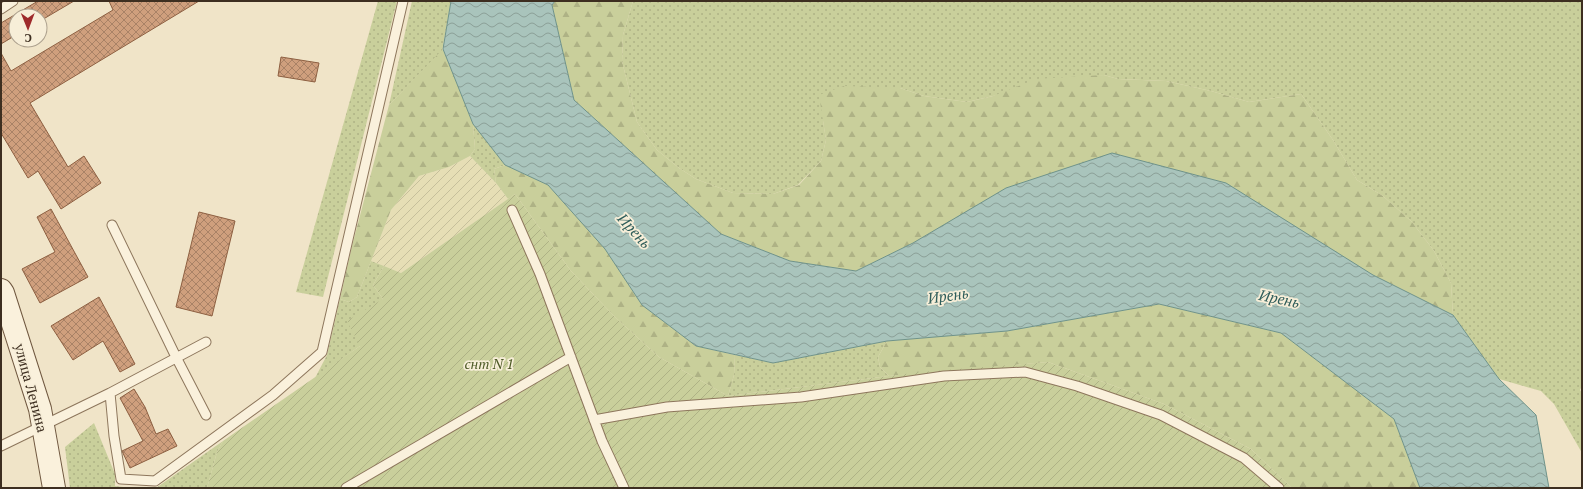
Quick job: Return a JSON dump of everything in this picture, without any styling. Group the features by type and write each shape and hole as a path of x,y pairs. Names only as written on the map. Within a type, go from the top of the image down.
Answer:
{"street":[{"name":"улица Ленина","path":"1,290 40,409 54,488"}],"lane":[{"path":"1,8 14,1"},
{"path":"110,393 114,436 122,479 155,481 273,395 322,352 403,1"},
{"path":"512,210 540,274 602,441 624,488"},
{"path":"112,225 206,415"},
{"path":"1,446 43,427 206,342"},
{"path":"346,488 571,357"},
{"path":"594,420 667,407 801,397 944,376 1025,372 1078,386 1161,415 1244,458 1279,488"}],"shaded area":[{"path":"470,156 496,183 508,199 401,273 371,261 391,210 419,176 449,167"}],"green space":[{"path":"378,1 397,1 323,297 296,292"},
{"path":"412,1 451,1 442,51 389,105"},
{"path":"555,1 633,1 623,35 622,61 637,122 657,150 679,168 696,179 733,193 773,194 799,185 821,161 826,140 819,95 844,86 900,88 924,96 967,102 993,96 1036,79 1104,75 1118,79 1166,81 1211,91 1249,102 1301,94 1333,140 1357,180 1383,196 1412,222 1434,251 1451,283 1453,315 1373,275 913,243 856,271 790,261 721,234 574,100 552,5"},
{"path":"633,1 1582,1 1582,386 1580,390 1582,393 1582,453 1554,404 1541,391 1499,379 1453,315 1451,283 1434,251 1412,222 1383,196 1357,180 1333,140 1301,94 1249,102 1211,91 1166,81 1118,79 1104,75 967,102 924,96 900,88 823,120 826,140 821,161 798,185 773,194 733,193 696,179 679,168 657,150 637,122 622,61 623,35"},
{"path":"443,49 473,124 475,149 470,156 449,167 419,176 391,210 357,297 349,302 340,299 352,246 389,105"},
{"path":"473,124 505,165 494,169 496,183 470,156 475,149"},
{"path":"505,165 548,185 605,249 642,305 696,346 735,355 734,375 728,396 659,357 614,316 571,271 515,194 508,199 496,183 494,169"},
{"name":"снт N 1","path":"515,194 571,271 614,316 659,357 728,396 921,372 1048,362 1164,404 1251,449 1292,488 207,488 217,452 223,441 360,346 347,321 383,299 373,285 384,266 401,273"},
{"path":"371,261 384,266 373,285 383,299 360,346 315,378 327,355 340,299 349,302 357,297"},
{"path":"1159,304 1281,333 1394,419 1420,488 1292,488 1251,449 1164,404 1048,362 889,376 880,367 878,357 887,341 1007,331"},
{"path":"887,341 878,357 880,367 889,376 728,396 734,375 735,355 773,363"},
{"path":"94,423 115,474 115,486 132,488 70,488 65,447"},
{"path":"223,441 217,452 207,488 156,488"}],"water":[{"name":"Ирень","path":"451,1 555,1 552,5 574,100 721,234 790,261 856,271 913,243 1006,188 1112,153 1226,183 1373,275 1453,315 1499,379 1536,415 1549,488 1420,488 1394,419 1281,333 1159,304 1007,331 887,341 773,363 696,346 642,305 605,249 548,185 505,165 473,124 443,49"}],"building":[{"path":"38,1 74,1 48,16 48,8 26,8"},
{"path":"109,1 199,1 30,103 68,167 84,156 101,183 61,209 38,171 28,178 1,133 1,53 11,71 113,10"},
{"path":"8,19 8,40 1,44 1,23"},
{"path":"281,57 319,63 315,82 278,76"},
{"path":"51,209 88,277 40,303 22,269 55,252 37,217"},
{"path":"199,212 235,221 212,316 176,307"},
{"path":"99,297 135,364 120,372 103,341 73,360 51,326"},
{"path":"134,389 145,407 156,434 168,429 177,446 130,468 122,451 143,441 120,398"}]}
